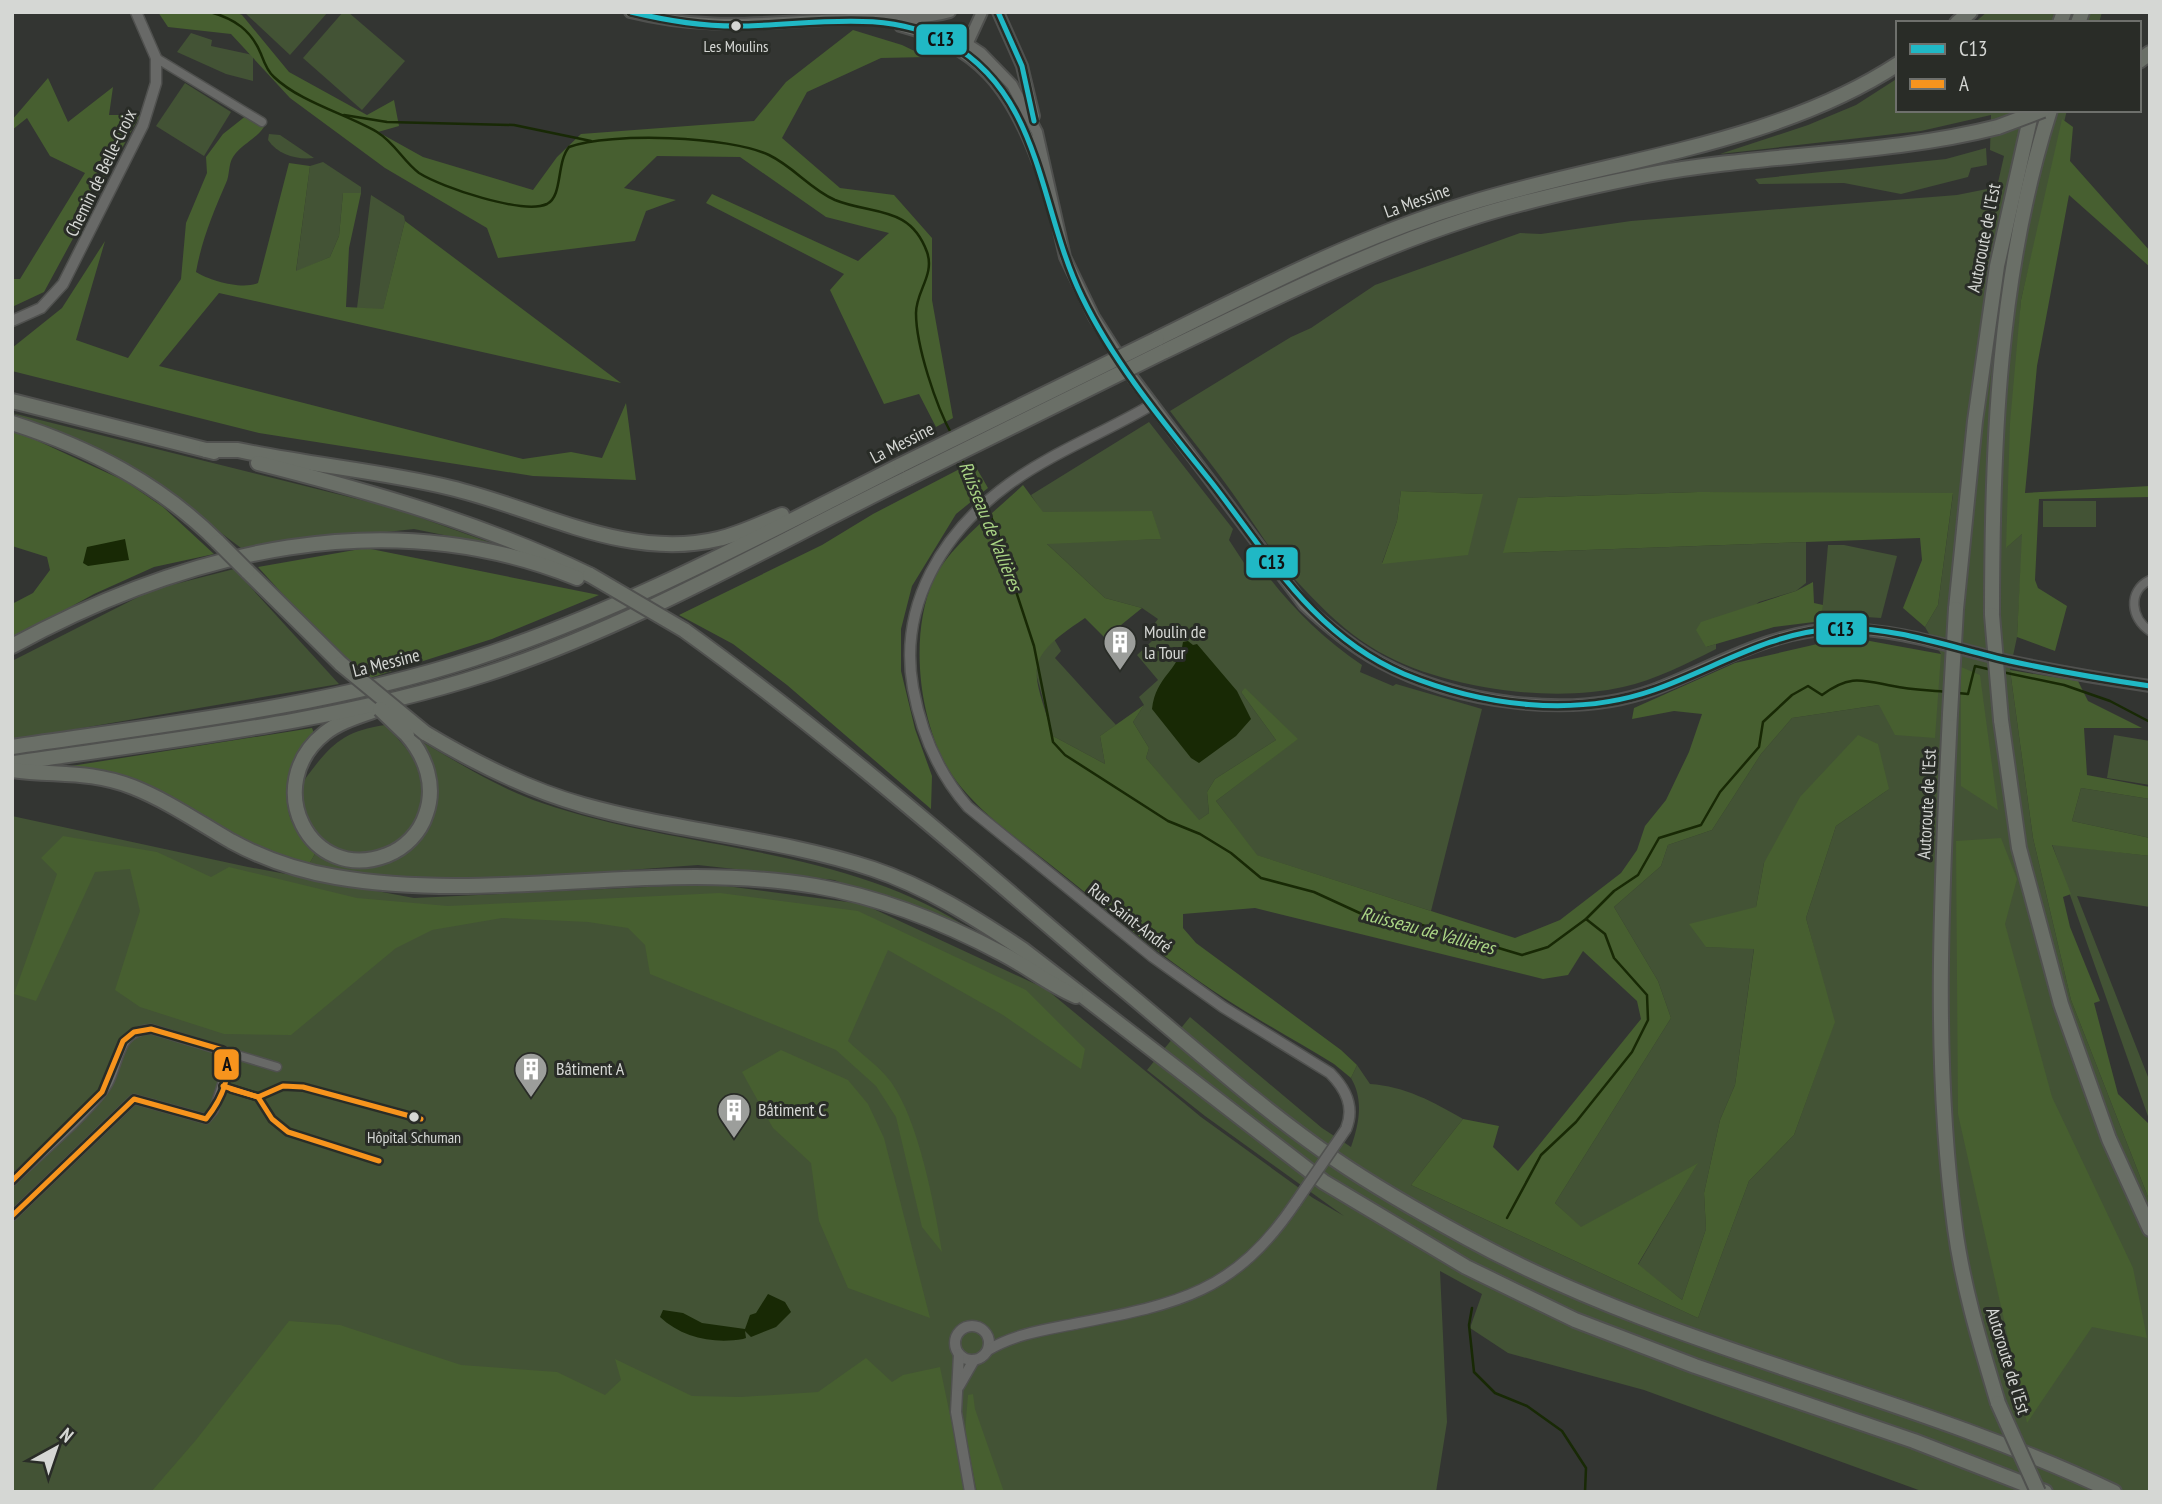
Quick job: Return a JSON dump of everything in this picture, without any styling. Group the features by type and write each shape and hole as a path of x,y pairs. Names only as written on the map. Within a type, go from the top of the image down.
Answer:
{"highway":[{"name":"La Messine","path":"12,764 346,709 484,675 633,615 904,472 1160,345 1312,262 1430,215 1604,166 1693,145 1793,115 1896,65"},
{"name":"Autoroute de l’Est","path":"2032,112 1997,266 1975,421 1956,609 1943,879 1943,1117 1955,1230 1973,1318 1998,1403 2038,1492"},
{"name":"La Messine","path":"1160,345 1319,277 1467,219 1569,192 1697,167 1840,153 1961,136 1998,127 2038,112"},
{"name":"Autoroute de l’Est","path":"2050,112 2012,270 1995,422 1992,615 2001,720 2019,849 2061,1004 2109,1139 2150,1229"},
{"path":"12,401 426,509 508,538 586,577 681,631 758,685 1283,1121 1337,1161 1468,1239 1588,1297 1924,1415 2069,1470 2114,1492"},
{"path":"12,423 73,444 123,469 189,515 247,571 337,664 407,735 423,758 430,785 428,810 419,830 398,849 370,860 338,856 317,844 298,817 293,794 300,764 314,743 332,728 355,717 484,675"},
{"path":"206,450 237,450 449,487 618,539 650,545 668,546 719,539 843,494"},
{"name":"La Messine","path":"12,747 251,711 342,694 474,659 619,603 843,494 904,472"},
{"path":"12,646 93,604 176,572 247,556 343,541 380,538 459,545 586,577"},
{"path":"337,664 425,733 500,774 583,805 812,852 912,884 985,924 1091,1001 1324,1182 1466,1267 1574,1320 1695,1366 1914,1441 2045,1492"},
{"path":"12,770 89,775 132,787 178,808 257,855 314,874 359,881 465,886 702,876 751,878 817,886 859,895 938,923 1003,954 1059,988 1091,1001"}],"main road":[{"path":"629,12 706,25 883,19 950,12"},
{"path":"966,48 982,12"},
{"path":"998,12 1022,66 1048,191 1065,257 1080,293 1113,349 1304,605 1338,635 1381,663 1446,687 1546,705 1610,702 1653,690 1754,646 1803,633 1838,629 1889,633 2095,677 2150,686"},
{"path":"883,19 937,29 993,64 1012,85 1037,132"},
{"path":"966,48 1012,103 1048,191"}],"street":[{"name":"Chemin de Belle-Croix","path":"12,321 32,313 48,302 70,272 143,125 156,83 156,58 136,12"},
{"path":"156,58 262,122"},
{"name":"Rue Saint-André","path":"988,1350 1012,1336 1147,1309 1202,1291 1235,1271 1261,1249 1296,1202 1350,1120 1350,1103 1341,1083 1330,1073 1223,1007 1153,957 992,828 951,788 918,709 910,671 915,610 930,571 943,550 1000,492 1060,453 1153,404"},
{"path":"2150,580 2142,584 2133,604 2136,619 2150,631"},
{"path":"12,1181 102,1092 109,1082 123,1041 134,1032 151,1029 277,1067"},
{"path":"12,1216 134,1099 206,1119 214,1110 229,1062 223,1050"},
{"path":"957,1389 974,1360 988,1350 989,1340 984,1331 971,1326 961,1331 955,1343 959,1354 957,1389 956,1412 970,1492"},
{"name":"Rue Saint-André","path":"984,1331 1012,1336"},
{"path":"959,1354 974,1360"}],"shaded area":[{"path":"158,12 235,12 242,15 289,72 367,115 394,100 399,126 378,132 423,157 533,190 557,157 581,134 754,121 786,82 853,30 902,45 927,57 881,58 807,92 782,138 840,188 894,195 932,238 932,300 953,418 936,427 919,394 884,404 830,290 844,274 706,203 712,194 858,261 889,233 826,217 740,157 657,156 624,188 676,200 646,211 635,241 498,258 487,228 385,168 290,98 231,34 168,27"},
{"path":"244,12 328,12 290,55"},
{"path":"343,12 348,12 405,61 362,110 303,58"},
{"path":"1987,12 2102,12 2100,21 1976,21"},
{"path":"191,33 212,40 211,46 253,55 253,81 226,74 177,52"},
{"path":"48,78 68,122 113,87 109,115 140,115 44,292 12,307 12,279 20,279 85,173 50,156 27,118 12,130 12,120"},
{"path":"1896,79 1896,112 2067,112 2021,300 2007,547 2023,533 2017,637 2010,670 2033,838 2071,1000 2150,1202 2150,1492 1924,1492 1644,1390 1508,1353 1470,1328 1482,1294 1440,1271 1447,1422 1436,1492 12,1492 12,816 248,867 414,898 711,884 863,904 1046,989 1201,1117 1313,1198 1344,1216 1205,1116 1147,1070 1190,1017 1322,1128 1351,1147 1359,1112 1358,1095 1351,1078 1357,1065 1370,1084 1407,1091 1430,1101 1463,1119 1411,1185 1698,1318 1749,1181 1794,1135 1834,1023 1806,918 1836,826 1889,789 1764,863 1756,907 1706,947 1754,948 1735,1085 1720,1120 1704,1193 1706,1229 1682,1300 1638,1265 1697,1164 1581,1228 1555,1203 1671,1018 1658,981 1614,907 1661,866 1668,845 1712,830 1761,754 1792,718 1879,705 1941,654 1925,627 1938,605 1953,494 1698,492 1519,498 1504,553 1806,542 1806,583 1796,591 1759,602 1706,647 1716,644 1716,649 1659,676 1623,687 1594,692 1528,693 1494,689 1427,673 1397,661 1353,635 1319,605 1284,566 1170,411 1291,337 1311,328 1375,285 1520,233 1541,234 1631,221 1957,195 1997,187 2004,156 1990,150 1991,115 1921,131 1720,154 1808,125 1856,105","holes":["1401,491 1482,494 1382,563 1397,521"]},
{"path":"185,83 231,112 204,156 156,126"},
{"path":"247,115 264,127 231,160 227,180 212,216 196,272 227,284 244,286 258,283 289,163 310,166 296,271 330,257 339,236 343,193 361,193 349,248 346,307 383,309 405,221 621,383 219,293 159,366 523,459 571,452 602,458 626,403 636,480 533,476 259,433 12,371 12,348 62,308 105,241 76,340 128,358 181,279 186,223 207,173 206,157 223,134"},
{"path":"2062,119 2073,127 2070,161 2150,251 2150,267 2069,195 2037,366 2025,493 2150,486 2150,497 2039,499 2035,580 2038,588 2067,606 2055,651 2017,637 2022,534 2006,548 2010,423 2021,300"},
{"path":"269,134 280,135 314,158 282,153 268,140"},
{"path":"1986,148 1987,165 1971,168 1968,177 1901,194 1844,183 1759,184 1755,179 1946,159"},
{"path":"323,162 361,187 361,193 343,193 339,236 330,257 296,272 310,166"},
{"path":"371,195 404,216 405,221 383,310 357,308"},
{"path":"12,413 393,508 503,547 414,529 241,548 155,483 95,448"},
{"path":"1149,422 1233,529 1229,540 1248,569 1261,567 1307,620 1333,644 1362,665 1360,672 1393,686 1396,684 1482,709 1431,911 1256,855 1216,801 1297,739 1245,689 1241,692 1276,740 1215,779 1207,792 1209,813 1198,821 1146,758 1149,748 1133,722 1144,705 1139,697 1158,680 1137,655 1152,641 1146,634 1158,619 1142,608 1105,598 1046,543 1160,539 1152,512 1042,512 1031,495"},
{"path":"12,429 125,481 163,507 214,554 154,567 94,594 12,639 12,604 33,593 50,570 47,557 12,546"},
{"path":"973,462 988,488 956,514 912,586 901,629 901,671 915,729 932,776 931,809 787,685 733,644 679,615 822,545 873,514"},
{"path":"1023,485 1043,512 1152,511 1161,539 1047,544 1105,598 1142,608 1105,638 1085,618 1050,645 1041,656 1037,680 1053,736 1105,764 1100,736 1144,705 1133,722 1149,748 1146,758 1199,820 1209,813 1207,792 1215,779 1276,740 1241,692 1245,688 1298,739 1216,801 1257,855 1515,938 1560,920 1621,873 1637,850 1645,826 1666,800 1689,752 1702,714 1674,711 1632,719 1634,708 1735,663 1848,637 1941,654 1935,738 1895,735 1879,705 1792,718 1761,754 1712,830 1668,845 1661,866 1614,907 1658,981 1671,1018 1555,1203 1581,1227 1698,1163 1638,1264 1682,1300 1706,1229 1704,1193 1720,1120 1735,1085 1754,949 1706,947 1689,924 1756,907 1764,863 1800,797 1858,735 1878,744 1889,789 1836,826 1806,918 1835,1022 1794,1135 1749,1181 1698,1318 1411,1185 1463,1119 1499,1126 1493,1147 1518,1171 1641,1019 1637,1001 1583,951 1568,975 1543,979 1255,908 1183,914 1183,928 1196,943 1341,1050 1357,1065 1351,1078 1334,1064 1227,1000 1173,963 996,822 961,787 947,766 927,716 920,659 925,605 933,581 950,555 973,530"},
{"path":"1401,491 1483,494 1468,555 1382,564 1397,521"},
{"path":"1698,492 1953,493 1938,605 1925,627 1903,608 1922,560 1920,538 1503,553 1518,498"},
{"path":"2043,501 2096,501 2096,527 2043,527"},
{"path":"125,539 129,560 88,566 83,563 87,547"},
{"path":"1828,545 1844,545 1897,556 1881,618 1822,614"},
{"path":"366,548 599,595 492,639 367,679 328,644 258,567"},
{"path":"234,569 339,684 12,740 12,661 152,590"},
{"path":"1813,582 1814,603 1823,605 1822,621 1774,627 1706,647 1696,630 1701,622 1796,591"},
{"path":"1054,639 1061,651 1055,658 1116,725 1100,736 1105,764 1053,736 1036,674 1039,654"},
{"path":"1188,641 1193,645 1197,644 1237,691 1251,719 1236,736 1199,763 1191,758 1152,709 1158,688 1177,660 1183,642"},
{"path":"1961,667 1980,675 1998,810 1961,786"},
{"path":"2010,670 2078,681 2088,701 2142,728 2084,728 2087,775 2150,787 2150,799 2081,788 2072,821 2150,838 2150,856 2052,845 2071,894 2063,897 2070,927 2100,1001 2094,1003 2118,1094 2150,1125 2150,1202 2071,1000 2033,838"},
{"path":"385,725 412,757 422,787 419,813 406,833 387,847 364,853 341,851 320,838 305,815 301,799 303,784 340,740 359,731"},
{"path":"312,728 315,736 294,768 287,794 291,819 299,834 316,852 308,866 253,847 115,776 71,766"},
{"path":"2114,735 2150,741 2150,785 2107,778"},
{"path":"419,740 494,783 542,803 652,832 820,866 874,882 926,904 976,933 834,880 698,865 492,880 407,879 308,866 316,852 335,860 375,864 394,859 411,850 424,836 433,818 437,789"},
{"path":"2081,788 2150,799 2150,838 2072,821"},
{"path":"63,836 157,852 211,877 229,867 357,898 448,906 720,893 858,911 1026,990 1085,1049 1081,1069 1003,1015 888,950 848,1041 887,1076 910,1119 924,1164 942,1252 922,1227 896,1117 876,1086 836,1050 650,974 645,945 628,928 588,922 502,918 432,930 396,948 291,1035 224,1034 140,1007 115,990 140,911 130,869 95,872 36,1001 14,994 57,874 41,858"},
{"path":"2001,838 2017,879 2005,924 2052,1097 2133,1268 2147,1338 2092,1327 2027,1423 1958,1114 1956,841"},
{"path":"2052,844 2150,856 2150,907 2077,896 2150,1082 2150,1122"},
{"path":"781,1050 848,1080 868,1104 884,1138 930,1318 848,1288 819,1221 811,1163 773,1128 742,1072"},
{"path":"768,1294 785,1302 791,1312 776,1327 751,1337 745,1331 746,1338 743,1339 721,1341 699,1338 678,1330 660,1317 663,1310 683,1313 702,1323 745,1329 750,1315 756,1313"},
{"path":"289,1321 340,1325 461,1365 557,1372 605,1395 621,1380 615,1359 692,1396 741,1397 818,1392 866,1358 892,1382 903,1375 940,1367 966,1492 151,1492 196,1440"},
{"path":"973,1394 975,1409 1004,1492 977,1492 965,1432 968,1395"}],"waterway":[{"name":"Ruisseau de Vallières","path":"210,12 227,18 247,32 269,72 285,86 310,101 377,132 419,173 482,198 520,206 547,204 558,187 562,162 569,147 612,139 670,138 727,144 769,155 835,200 900,219 911,226 920,237 929,260 927,276 917,305 917,327 928,376 952,435"},
{"path":"344,115 387,122 514,125 591,141"},
{"name":"Ruisseau de Vallières","path":"961,458 984,501"},
{"name":"Ruisseau de Vallières","path":"987,507 1010,563 1013,582 1034,646 1053,742 1065,755 1168,821 1200,834 1231,853 1261,878 1314,892 1364,915 1415,923 1522,955 1548,947 1586,919 1605,934 1614,958 1647,995 1648,1020 1632,1052 1576,1122 1541,1155 1507,1218"},
{"path":"1958,693 1968,694 1975,666 1992,670"},
{"path":"2002,672 2064,685 2110,701 2150,722"},
{"path":"1586,919 1614,891 1638,875 1659,838 1701,825 1720,792 1759,747 1763,722 1792,695 1808,686 1822,695 1841,684 1856,680 1948,692"},
{"name":"Ruisseau de Vallières","path":"1472,1308 1469,1325 1474,1372 1495,1393 1527,1406 1562,1431 1586,1468 1585,1492"}],"transit line":[{"name":"C13","path":"631,12 716,26 848,21 900,25 949,43 980,66 1003,93 1021,124 1035,157 1068,263 1082,297 1125,370 1296,592 1344,638 1372,658 1404,674 1434,685 1496,701 1560,706 1592,704 1654,690 1786,637 1833,629 1855,629 1900,634 2027,665 2150,686"},
{"name":"C13","path":"998,12 1022,66 1034,121"},
{"name":"A","path":"12,1181 102,1092 123,1041 134,1032 151,1029 223,1050 227,1068 224,1086 217,1104 206,1119 134,1099 12,1216"},
{"name":"A","path":"223,1086 258,1097 283,1086 303,1087 421,1119"},
{"name":"A","path":"231,1089 258,1097 272,1119 288,1132 379,1161"}],"place":[{"name":"Les Moulins","path":"736,26"},
{"name":"Moulin de la Tour","path":"1120,672"},
{"name":"Bâtiment A","path":"531,1099"},
{"name":"Hôpital Schuman","path":"414,1117"},
{"name":"Bâtiment C","path":"734,1140"}]}
